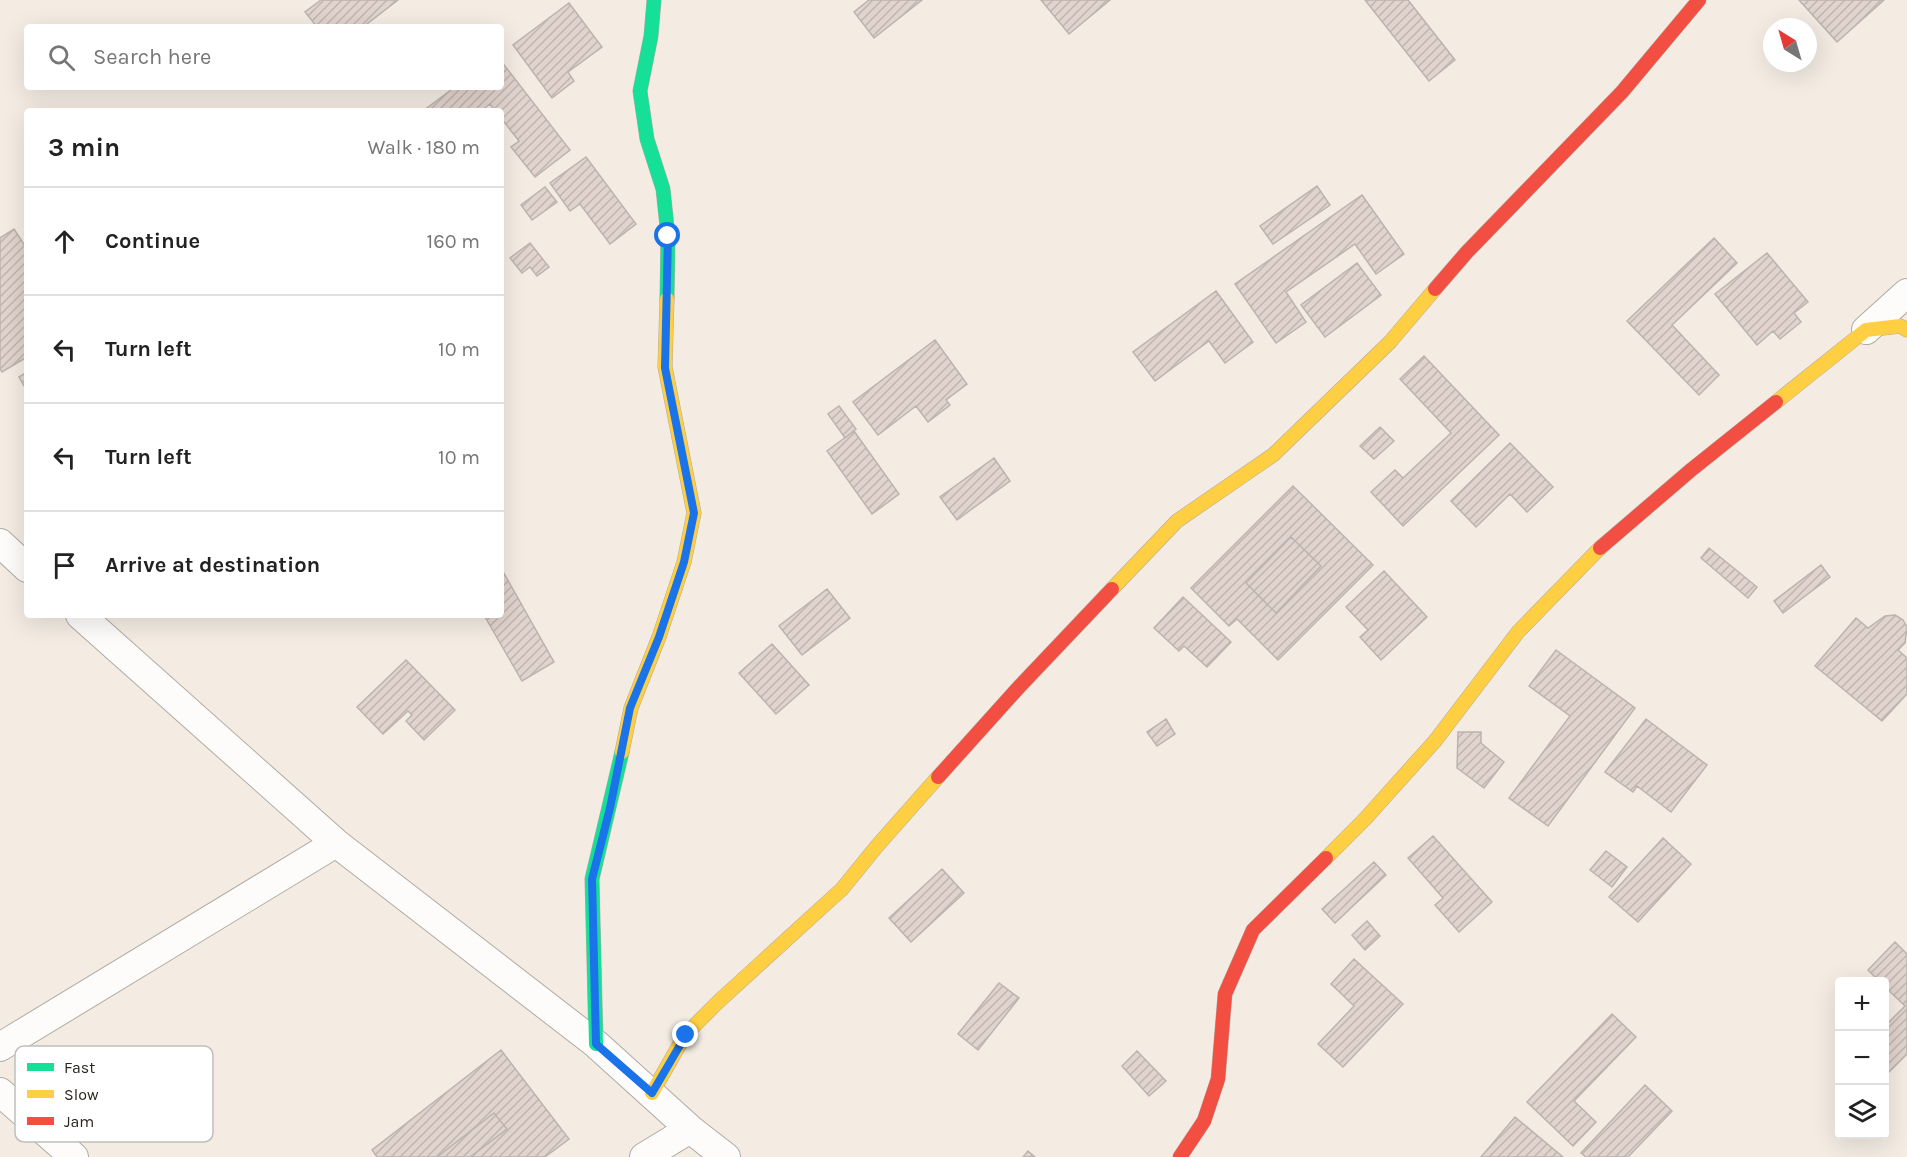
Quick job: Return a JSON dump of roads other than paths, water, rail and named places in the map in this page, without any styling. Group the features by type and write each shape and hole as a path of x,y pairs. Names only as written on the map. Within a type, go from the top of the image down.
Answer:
{"street":[{"path":"596,1044 592,879 610,808 630,708 659,637 680,573 694,513 665,368 668,236 663,189 647,139 640,91 651,36 654,0"},
{"path":"652,1093 686,1035 842,889 877,846 1019,687 1177,521 1273,455 1390,342 1467,252 1622,92 1699,0"},
{"path":"1180,1157 1204,1121 1218,1079 1225,994 1253,930 1365,819 1435,741 1518,632 1595,552 1691,470 1866,330 1907,293"},
{"path":"1866,330 1900,326 1907,330"},
{"path":"0,543 24,564"},
{"path":"83,618 336,843 596,1044 690,1129 726,1157"},
{"path":"0,1047 336,843"},
{"path":"0,1092 15,1105"},
{"path":"644,1157 690,1129"},
{"path":"57,1142 74,1157"}]}
